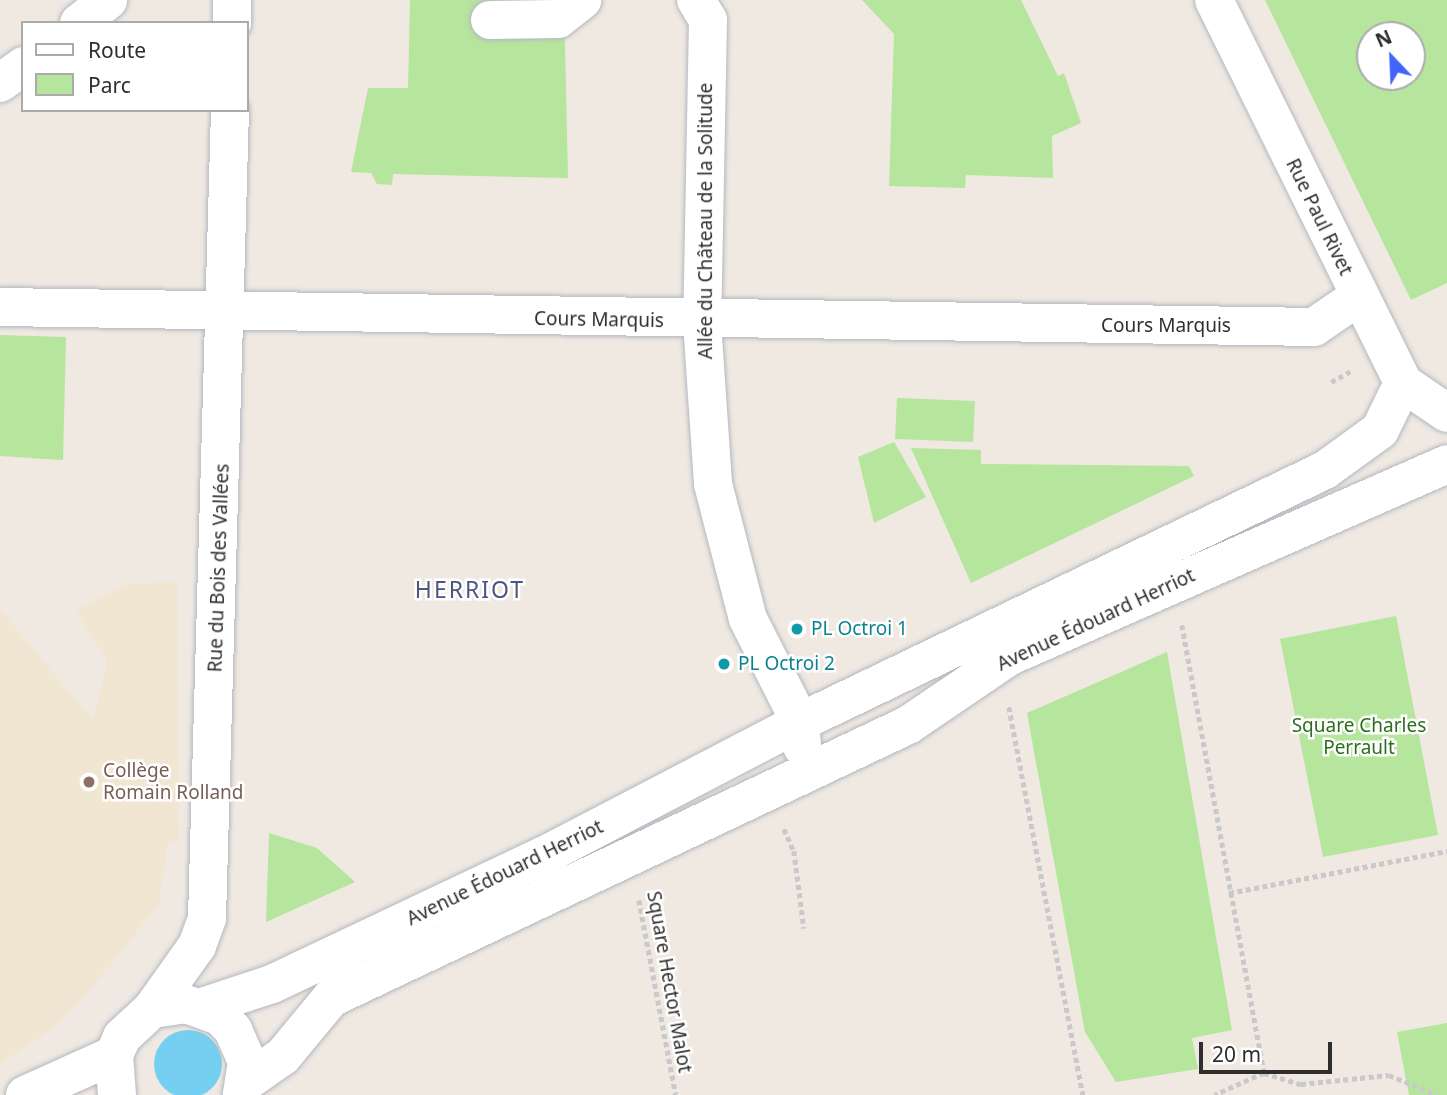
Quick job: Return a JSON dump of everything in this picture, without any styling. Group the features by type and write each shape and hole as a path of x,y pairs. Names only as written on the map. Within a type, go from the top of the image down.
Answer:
{"street":[{"path":"82,21 108,0"},
{"path":"232,0 232,21"},
{"path":"490,20 558,19 582,0"},
{"name":"Allée du Château de la Solitude","path":"696,0 708,20 702,323 713,484 748,620 800,722"},
{"name":"Rue Paul Rivet","path":"1214,0 1358,297 1403,383 1447,413"},
{"path":"0,83 21,67"},
{"name":"Rue du Bois des Vallées","path":"114,1055 135,1021 152,1009 197,946 207,918 230,112"},
{"name":"Cours Marquis","path":"0,307 702,323 1314,327 1358,297"},
{"name":"Avenue Édouard Herriot","path":"152,1009 202,1007 272,984 543,856 800,722 1325,470 1380,430 1403,383"},
{"name":"Avenue Édouard Herriot","path":"244,1088 283,1056 331,998 908,725 1010,656 1447,464"},
{"name":"Avenue Édouard Herriot","path":"603,867 649,823 789,762 802,748 800,722"},
{"path":"202,1007 233,1030 247,1062 244,1088"},
{"path":"25,1095 114,1055 117,1095"}],"path":[{"path":"1181,617 1229,893 1264,1073"},
{"path":"1007,696 1083,1095"},
{"path":"779,817 794,851 804,928"},
{"path":"1229,893 1447,851"},
{"name":"Square Hector Malot","path":"637,887 676,1095"},
{"path":"1215,1095 1264,1073 1301,1084 1389,1075 1437,1095"}],"shaded area":[{"name":"Collège Romain Rolland","path":"177,581 179,843 168,842 159,904 86,995 52,1029 0,1064 0,609 93,721 107,661 76,610 125,585"}],"green space":[{"path":"410,0 564,0 568,178 393,174 392,185 377,184 371,173 351,172 368,88 408,88"},
{"path":"862,0 1021,0 1058,76 1064,73 1081,123 1052,136 1053,178 966,175 965,188 889,186 894,34"},
{"path":"1265,0 1447,0 1447,283 1411,300"},
{"path":"0,335 66,337 63,460 0,456"},
{"path":"897,398 975,401 973,442 895,439"},
{"path":"894,442 926,497 874,523 858,457"},
{"path":"911,448 981,450 981,464 1189,466 1194,476 971,583"},
{"name":"Square Charles Perrault","path":"1396,616 1438,835 1323,857 1280,639"},
{"path":"1167,652 1232,1030 1192,1038 1198,1069 1116,1082 1085,1032 1027,713"},
{"path":"269,833 317,848 355,882 266,922"},
{"path":"1447,1023 1447,1095 1409,1095 1397,1032"}],"water":[{"path":"181,1031 195,1031 207,1036 216,1045 221,1057 221,1071 216,1083 198,1096 178,1096 169,1092 160,1083 155,1071 155,1057 160,1045 169,1036"}],"place":[{"name":"PL Octroi 1","path":"797,629"},
{"name":"PL Octroi 2","path":"724,664"},
{"name":"Collège Romain Rolland","path":"89,782"}],"district":[{"name":"HERRIOT","path":"470,589"}]}
